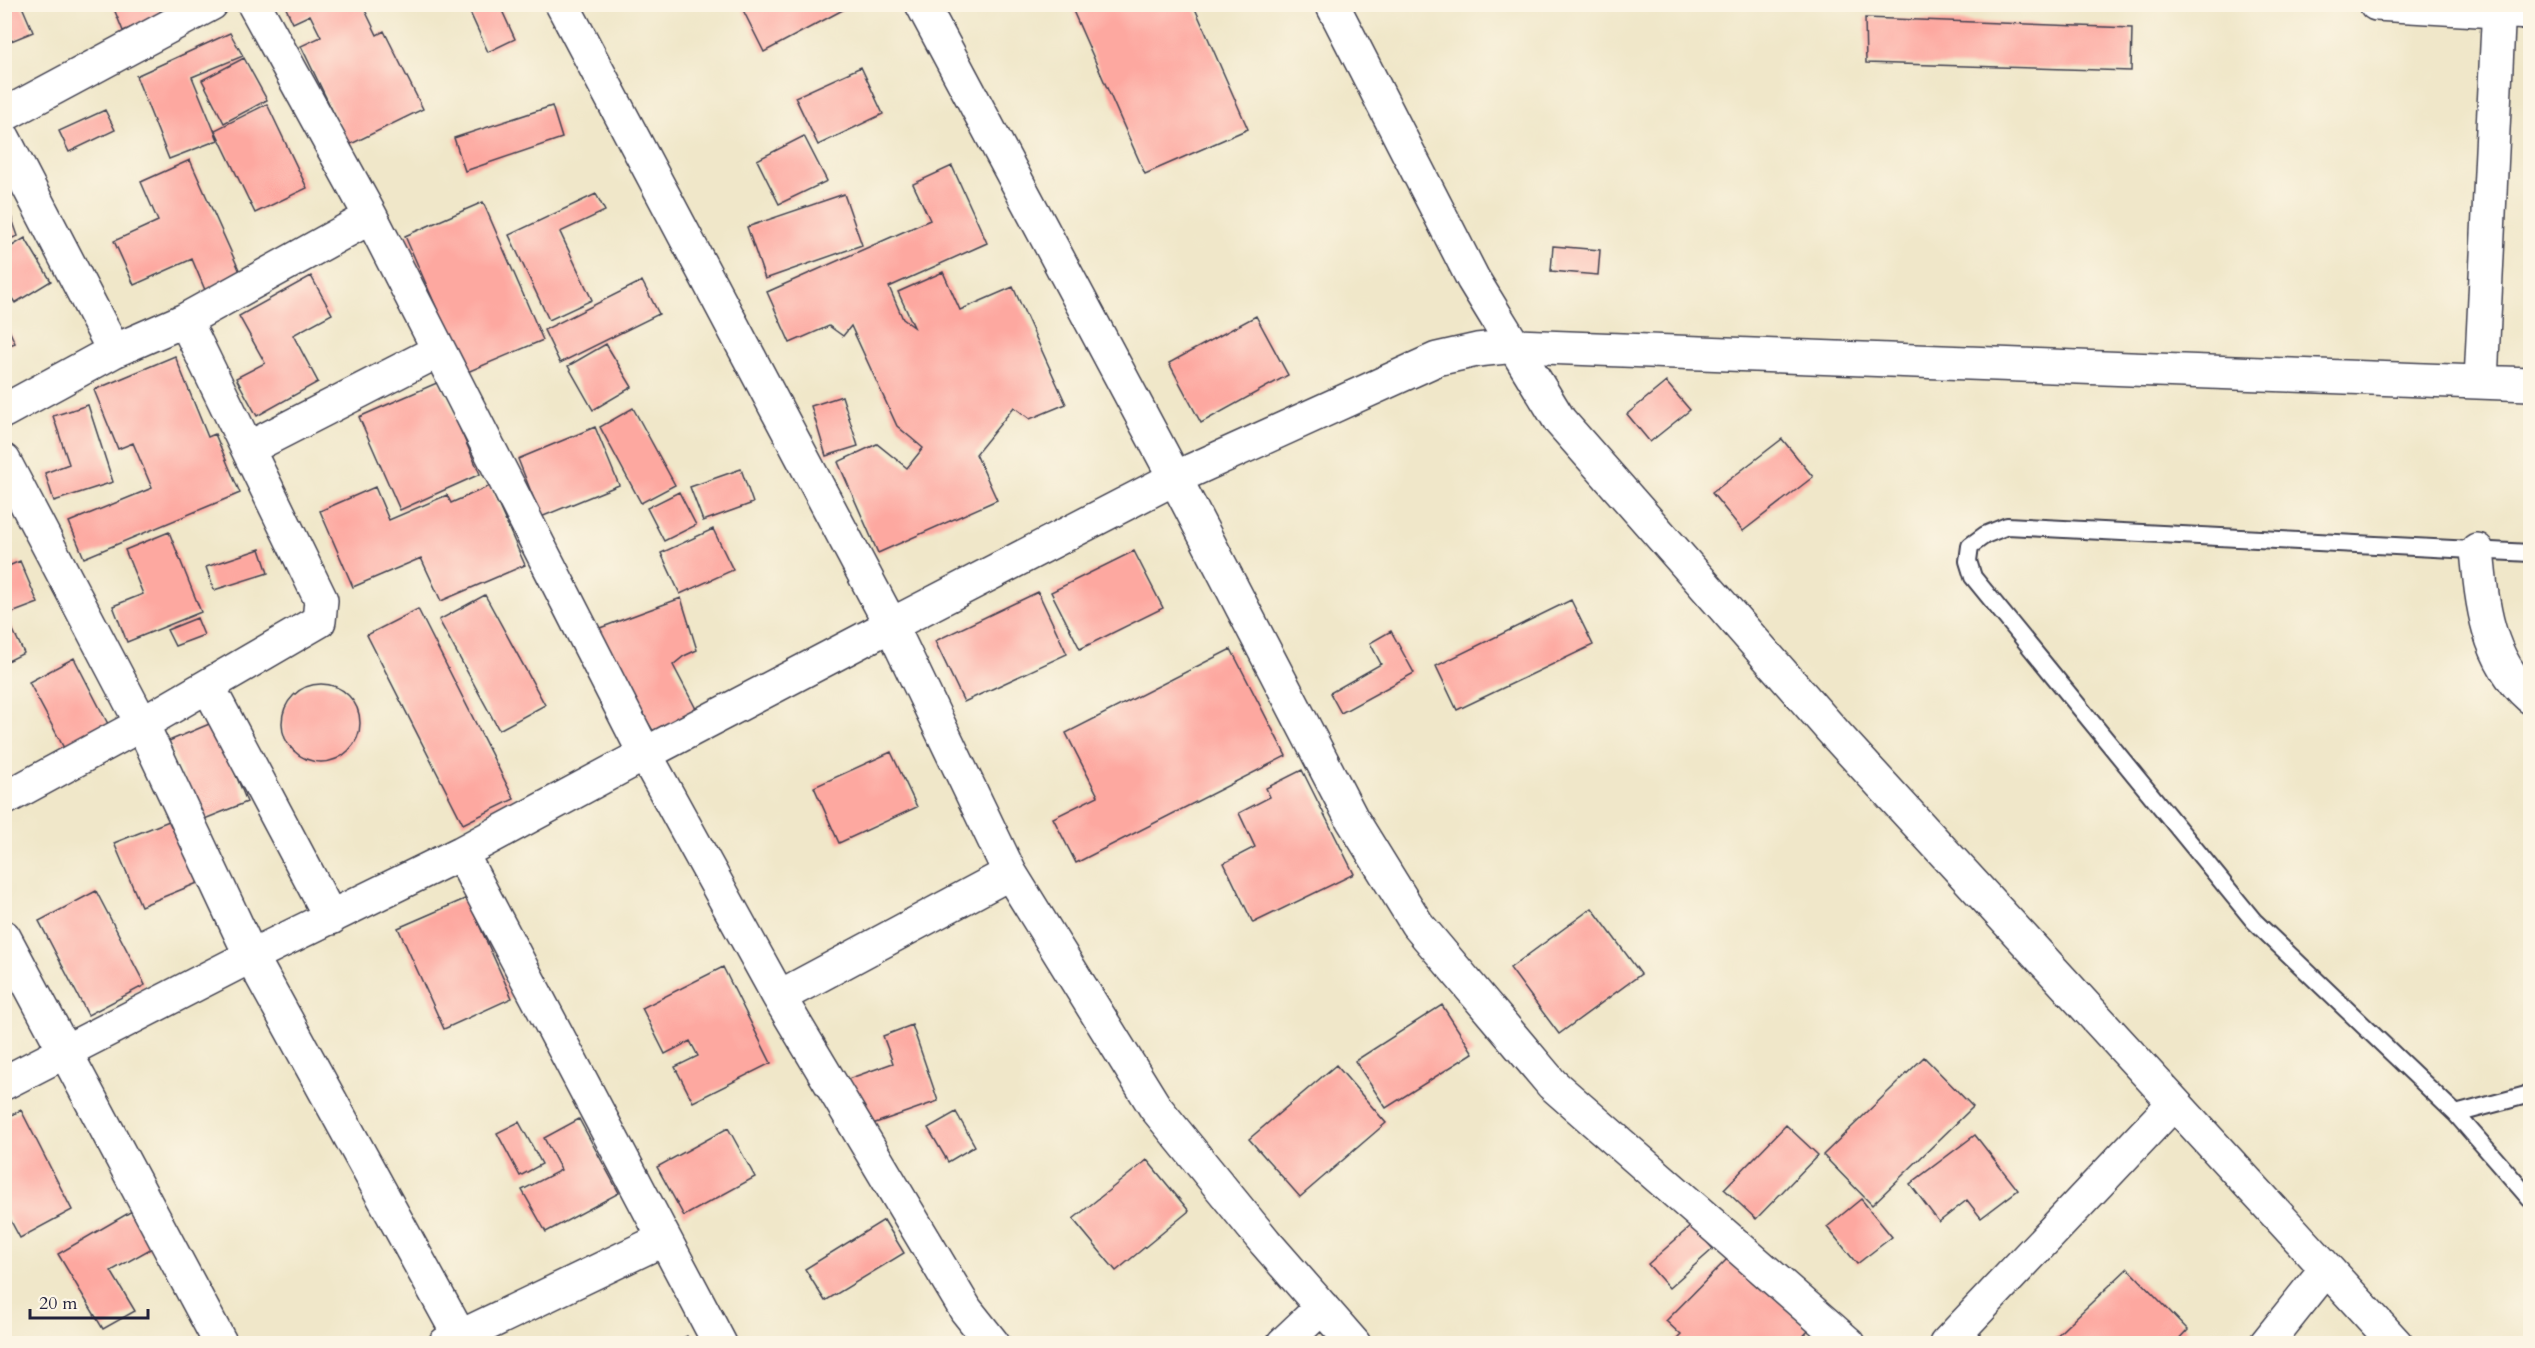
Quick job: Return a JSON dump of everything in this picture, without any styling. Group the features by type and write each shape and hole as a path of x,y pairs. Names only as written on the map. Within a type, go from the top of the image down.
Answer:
{"street":[{"path":"4,116 211,4"},
{"path":"254,4 371,217 645,754 779,997 966,1310 993,1344"},
{"path":"562,4 891,625 1010,873 1155,1107 1265,1242 1354,1344"},
{"path":"922,4 1175,478 1352,819 1417,924 1552,1084 1849,1344"},
{"path":"1332,4 1473,279 1560,421 1838,737 2396,1344"},
{"path":"2376,4 2509,9 2481,381"},
{"path":"4,139 114,351"},
{"path":"4,411 114,351 185,320 371,217"},
{"path":"4,799 142,724 319,621 321,600 185,320"},
{"path":"4,1083 251,956 461,853 645,754 1175,478 1437,359 1478,350 1515,346 2530,384"},
{"path":"249,448 438,351"},
{"path":"4,461 142,724 251,956 456,1341 664,1239"},
{"path":"2477,550 2482,604 2493,646 2516,685 2530,697"},
{"path":"208,686 332,918"},
{"path":"461,853 720,1344"},
{"path":"779,997 1010,873"},
{"path":"4,937 221,1344"},
{"path":"1946,1344 2174,1103"},
{"path":"2266,1344 2326,1269"},
{"path":"1282,1344 1322,1307"}],"lane":[{"path":"2530,553 2007,526 1985,535 1970,546 1968,561 1973,578 2254,921 2456,1114 2530,1199"},
{"path":"2456,1114 2530,1094"}],"building":[{"path":"4,4 21,4 33,32 4,44"},
{"path":"112,4 158,4 162,15 123,31"},
{"path":"284,4 362,4 377,35 384,31 423,109 349,145 301,46 321,37 310,15 293,23"},
{"path":"476,4 499,4 515,39 488,52 468,8"},
{"path":"740,4 854,4 764,52"},
{"path":"1070,4 1193,4 1248,129 1145,174"},
{"path":"1865,18 2132,28 2131,71 1866,63"},
{"path":"230,33 243,56 192,77 218,140 169,159 136,76"},
{"path":"244,58 267,100 224,123 202,80"},
{"path":"861,67 883,114 818,145 795,97"},
{"path":"267,104 307,188 255,213 215,130"},
{"path":"552,106 562,138 465,171 454,138"},
{"path":"105,110 115,130 69,152 59,131"},
{"path":"804,136 827,181 779,204 757,160"},
{"path":"190,160 241,274 205,290 192,259 134,285 114,241 158,221 141,182"},
{"path":"952,166 987,243 889,287 903,319 914,327 898,292 943,272 960,310 1013,287 1066,404 1030,419 1014,407 976,454 997,500 878,553 838,462 877,444 907,468 923,448 897,426 851,326 843,336 829,326 790,343 767,292 930,220 913,184"},
{"path":"596,194 605,211 560,232 592,300 549,320 509,235"},
{"path":"844,194 862,245 765,279 747,227"},
{"path":"4,196 18,236 4,241"},
{"path":"483,202 543,340 465,373 405,236"},
{"path":"25,238 51,281 15,303 4,286 4,251"},
{"path":"1553,246 1600,250 1598,275 1551,271"},
{"path":"311,276 332,314 293,335 318,382 257,416 236,378 265,363 239,316"},
{"path":"642,281 659,314 560,363 544,330"},
{"path":"1256,316 1288,375 1201,423 1169,363"},
{"path":"4,319 15,343 4,347"},
{"path":"606,344 632,387 593,410 568,366"},
{"path":"175,356 208,437 215,434 240,493 84,558 69,522 152,488 133,443 118,449 94,390"},
{"path":"439,382 480,474 400,510 359,417"},
{"path":"1666,382 1690,410 1650,442 1627,414"},
{"path":"842,396 858,446 826,456 811,406"},
{"path":"88,405 113,482 54,501 45,473 69,464 53,416"},
{"path":"633,408 675,485 641,503 600,427"},
{"path":"595,427 619,485 541,517 518,459"},
{"path":"1782,439 1813,477 1743,531 1712,493"},
{"path":"741,469 753,503 703,521 690,487"},
{"path":"490,486 525,565 441,601 421,558 353,587 320,511 375,487 389,520 447,495 451,503"},
{"path":"679,492 696,525 664,541 647,508"},
{"path":"713,529 733,570 680,594 661,553"},
{"path":"169,532 201,612 127,642 113,606 143,594 125,550"},
{"path":"260,549 268,573 214,590 206,567"},
{"path":"1134,551 1163,608 1080,649 1051,592"},
{"path":"20,561 38,603 4,616 4,568"},
{"path":"1038,592 1067,654 964,702 935,641"},
{"path":"485,595 545,705 499,730 439,620"},
{"path":"681,598 697,650 684,656 673,665 696,709 655,734 592,631"},
{"path":"1571,600 1593,645 1457,710 1436,666"},
{"path":"418,609 514,799 463,824 367,635"},
{"path":"197,618 204,635 175,646 167,630"},
{"path":"9,622 24,653 4,663 4,625"},
{"path":"1391,631 1414,673 1341,713 1330,693 1381,664 1370,643"},
{"path":"1231,649 1286,756 1076,863 1053,818 1098,796 1066,733"},
{"path":"74,658 109,726 65,750 29,682"},
{"path":"321,684 336,687 349,695 357,708 360,723 357,738 349,751 336,759 321,762 306,759 293,751 285,738 282,723 285,708 293,695 306,687"},
{"path":"214,722 247,802 202,820 169,741"},
{"path":"891,752 917,807 839,843 814,787"},
{"path":"4,761 12,778 4,782"},
{"path":"1302,770 1354,874 1253,923 1224,863 1255,847 1239,813 1270,797 1266,788"},
{"path":"174,819 200,882 141,906 114,843"},
{"path":"96,891 145,985 88,1015 39,921"},
{"path":"467,898 512,998 444,1029 398,928"},
{"path":"1592,908 1641,974 1559,1034 1510,968"},
{"path":"723,967 771,1063 693,1102 675,1067 698,1056 690,1041 665,1054 642,1008"},
{"path":"1442,1005 1473,1053 1386,1108 1355,1061"},
{"path":"912,1025 938,1101 864,1127 848,1079 893,1063 883,1036"},
{"path":"1924,1057 1973,1107 1872,1205 1823,1155"},
{"path":"1336,1065 1386,1123 1300,1197 1249,1139"},
{"path":"21,1110 72,1210 20,1238 4,1208 4,1119"},
{"path":"956,1112 975,1146 948,1162 928,1128"},
{"path":"579,1119 619,1193 546,1232 522,1190 561,1170 544,1138"},
{"path":"519,1122 542,1164 520,1176 497,1133"},
{"path":"1786,1125 1818,1155 1756,1219 1724,1189"},
{"path":"728,1128 755,1177 684,1216 657,1167"},
{"path":"1975,1135 2018,1190 1981,1218 1967,1200 1939,1222 1910,1184"},
{"path":"1147,1160 1189,1211 1116,1271 1073,1219"},
{"path":"1861,1199 1892,1237 1857,1264 1827,1227"},
{"path":"132,1211 154,1247 111,1271 135,1311 103,1329 58,1254"},
{"path":"884,1220 904,1253 825,1301 805,1269"},
{"path":"1692,1225 1713,1249 1669,1288 1648,1264"},
{"path":"1732,1254 1809,1330 1796,1344 1672,1344 1681,1335 1666,1321"},
{"path":"2128,1268 2188,1330 2175,1344 2048,1344"},
{"path":"687,1336 691,1344 671,1344"}]}
